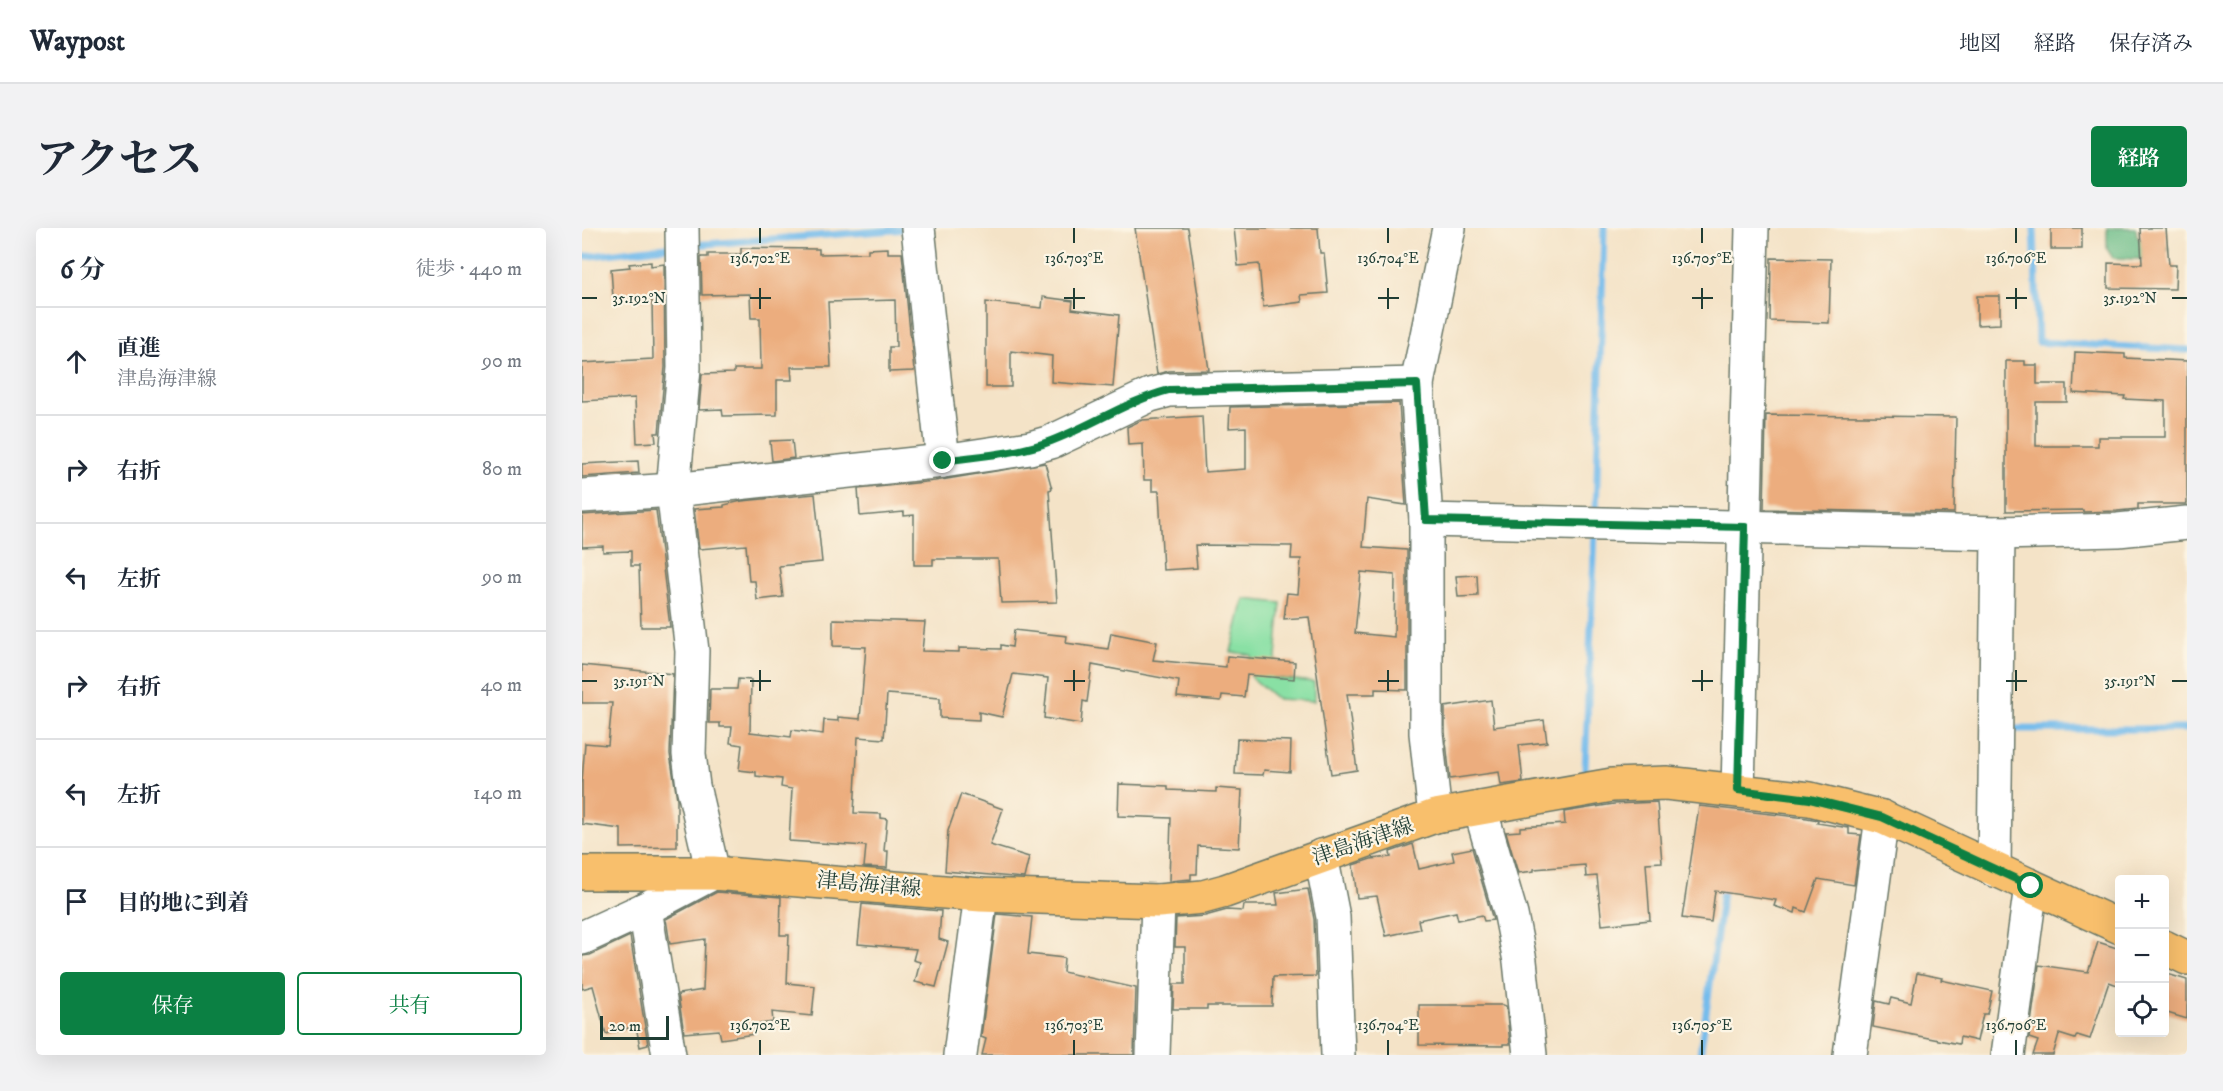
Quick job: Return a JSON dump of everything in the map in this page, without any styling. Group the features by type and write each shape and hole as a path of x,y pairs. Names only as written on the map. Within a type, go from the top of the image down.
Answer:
{"main road":[{"name":"津島海津線","path":"582,873 713,873 981,895 1158,901 1203,897 1435,816 1612,785 1666,783 1810,799 1882,817 2115,925"},
{"path":"2169,949 2187,958"}],"street":[{"path":"582,938 639,912 713,873 693,786 689,754 692,651 673,490 684,368 682,228"},
{"path":"918,228 943,461"},
{"path":"1435,816 1426,733 1426,520 1417,384 1449,228"},
{"path":"1738,790 1752,228"},
{"path":"582,496 673,490 943,461 1030,448 1051,441 1150,395 1169,390 1417,384"},
{"path":"1426,520 1998,533 2118,530 2187,523"},
{"path":"1994,870 1998,533"},
{"path":"1480,808 1516,938 1530,1055"},
{"path":"1851,1055 1882,817"},
{"path":"1321,856 1333,917 1338,1055"},
{"path":"618,873 639,912 669,1055"},
{"path":"2008,1055 2031,886"},
{"path":"960,1055 981,895"},
{"path":"1153,1055 1158,901"}],"green space":[{"path":"2107,228 2136,228 2140,240 2166,244 2169,250 2160,260 2113,258 2107,249"},
{"path":"1244,599 1281,603 1274,678 1314,682 1314,701 1277,699 1250,676 1251,655 1231,652"}],"building":[{"path":"1135,228 1188,228 1209,370 1169,371 1157,374"},
{"path":"1234,228 1318,228 1320,253 1324,253 1328,293 1301,295 1302,302 1263,307 1259,264 1238,266"},
{"path":"2051,228 2082,228 2082,249 2051,249"},
{"path":"2140,228 2166,228 2169,265 2176,265 2175,289 2108,288 2108,263 2142,264"},
{"path":"741,248 819,249 819,254 868,253 868,249 888,248 888,253 902,253 914,371 889,372 889,347 896,347 895,300 828,302 831,367 791,367 792,380 777,380 777,415 723,416 722,409 699,410 702,374 734,373 734,369 761,369 760,318 751,318 750,294 702,295 701,257 708,257 708,254 741,254"},
{"path":"1771,258 1831,259 1829,323 1770,321"},
{"path":"651,262 651,266 664,264 665,367 659,433 655,433 656,442 637,443 635,398 582,401 582,363 653,359 652,300 631,301 631,297 613,298 611,269 630,267 629,264"},
{"path":"1977,296 2000,296 2000,324 1977,325"},
{"path":"1043,297 1073,301 1072,309 1119,315 1113,387 1051,382 1052,356 1011,351 1011,387 986,387 986,302 1042,308"},
{"path":"2075,352 2125,354 2125,358 2187,361 2187,504 2138,504 2138,509 2117,511 2006,511 2006,361 2025,361 2025,365 2037,365 2037,384 2067,384 2067,402 2036,402 2036,446 2098,446 2098,437 2165,437 2165,401 2073,393"},
{"path":"1399,403 1406,505 1367,499 1363,547 1407,550 1407,690 1375,689 1375,694 1347,694 1357,770 1331,774 1309,617 1284,619 1287,593 1298,594 1301,559 1291,559 1292,546 1195,545 1197,568 1163,570 1159,491 1152,491 1152,480 1144,480 1143,444 1128,445 1127,427 1142,420 1202,416 1205,472 1246,469 1246,427 1229,428 1230,407","holes":["1361,572 1395,575 1394,637 1355,633"]},
{"path":"1766,415 1956,417 1954,513 1764,509"},
{"path":"792,440 794,458 772,461 770,441"},
{"path":"638,461 639,473 582,477 582,464"},
{"path":"1045,463 1052,489 1049,490 1057,602 1001,603 998,559 933,559 933,565 914,565 914,515 904,516 904,512 860,516 858,489 935,481"},
{"path":"815,494 822,562 779,566 783,597 757,600 755,581 749,581 746,545 699,549 694,509 724,507 724,505 742,501"},
{"path":"656,510 670,627 641,627 639,566 631,566 631,551 603,552 603,546 582,547 582,515"},
{"path":"1477,575 1478,596 1458,597 1456,576"},
{"path":"833,619 925,622 922,651 959,652 959,648 1001,649 1001,645 1012,647 1014,630 1067,636 1066,643 1108,649 1111,633 1157,642 1153,660 1226,667 1227,656 1295,662 1294,679 1247,675 1244,697 1222,695 1221,701 1177,697 1179,681 1092,665 1087,702 1083,701 1081,724 1044,718 1048,678 1013,674 1002,717 979,712 979,720 940,718 940,698 887,694 884,739 858,737 854,813 881,814 881,818 887,819 884,851 888,851 887,868 864,867 866,846 789,841 792,789 781,787 782,779 756,776 756,772 739,770 742,745 730,743 732,727 720,727 720,723 709,723 710,689 737,689 738,679 751,680 750,732 791,737 792,730 823,734 824,720 838,721 838,717 860,719 866,647 833,646"},
{"path":"582,665 673,674 670,754 677,799 677,847 621,848 621,829 582,824 585,743 608,745 612,703 582,703"},
{"path":"1491,700 1494,727 1544,720 1547,742 1519,745 1523,782 1501,785 1499,772 1450,779 1445,707"},
{"path":"1237,739 1291,741 1290,772 1264,770 1263,775 1235,774"},
{"path":"1119,784 1168,786 1168,790 1216,792 1216,788 1242,790 1239,848 1198,846 1197,874 1191,874 1191,879 1169,881 1171,818 1118,816"},
{"path":"961,794 1003,809 990,845 1029,857 1024,878 945,871 948,831"},
{"path":"1657,802 1662,862 1646,863 1650,920 1602,925 1597,876 1586,877 1585,865 1534,869 1534,871 1518,873 1506,832 1520,831 1520,827 1565,824 1564,812 1614,804"},
{"path":"1699,806 1807,818 1818,820 1817,823 1849,828 1849,834 1861,835 1854,885 1818,879 1806,912 1796,908 1795,913 1774,906 1776,900 1715,891 1711,922 1682,918"},
{"path":"1413,844 1419,869 1454,861 1452,852 1472,848 1493,920 1484,921 1482,915 1458,920 1456,912 1418,920 1420,929 1386,936 1377,896 1357,898 1353,865 1371,859 1391,857 1390,852"},
{"path":"1308,889 1314,919 1316,976 1273,977 1272,1006 1207,1006 1207,1009 1173,1009 1174,984 1185,984 1185,947 1175,947 1176,918 1205,916 1227,910 1243,911 1244,905 1278,905 1276,893"},
{"path":"717,892 781,897 780,935 789,935 787,983 815,986 812,1016 772,1012 773,1022 753,1025 754,1034 721,1039 719,1030 684,1033 678,994 703,990 705,939 670,944 666,919"},
{"path":"862,904 941,911 939,939 948,942 936,987 915,982 920,962 913,960 916,949 858,944"},
{"path":"997,914 1032,917 1028,954 1064,958 1063,972 1136,988 1134,1055 982,1055 986,1039 981,1037"},
{"path":"630,936 648,1045 640,1047 636,1026 606,1034 593,986 582,989 582,956 590,955"},
{"path":"2098,942 2115,947 2115,984 2109,982 2090,1039 2077,1035 2075,1039 2059,1034 2053,1055 2033,1055 2038,1041 2029,1038 2039,965 2088,972"},
{"path":"1917,973 1992,991 1987,1014 1983,1014 1977,1041 1960,1037 1959,1044 1873,1027 1876,1001 1889,1004 1891,998 1911,1003"},
{"path":"2169,975 2187,980 2187,1019 2169,1014"},
{"path":"1419,1005 1506,1006 1510,1044 1503,1044 1503,1046 1419,1045"}],"waterway":[{"path":"1596,515 1604,228"},
{"path":"2034,228 2038,342 2187,350"},
{"path":"692,245 908,229"},
{"path":"582,257 675,246"},
{"path":"1585,770 1595,531"},
{"path":"2005,729 2187,729"},
{"path":"1700,1055 1724,884"}],"route":[{"path":"943,461 1030,448 1051,441 1150,395 1169,390 1417,384 1426,520 1745,527 1738,790 1810,799 1882,817 2031,886"}]}
